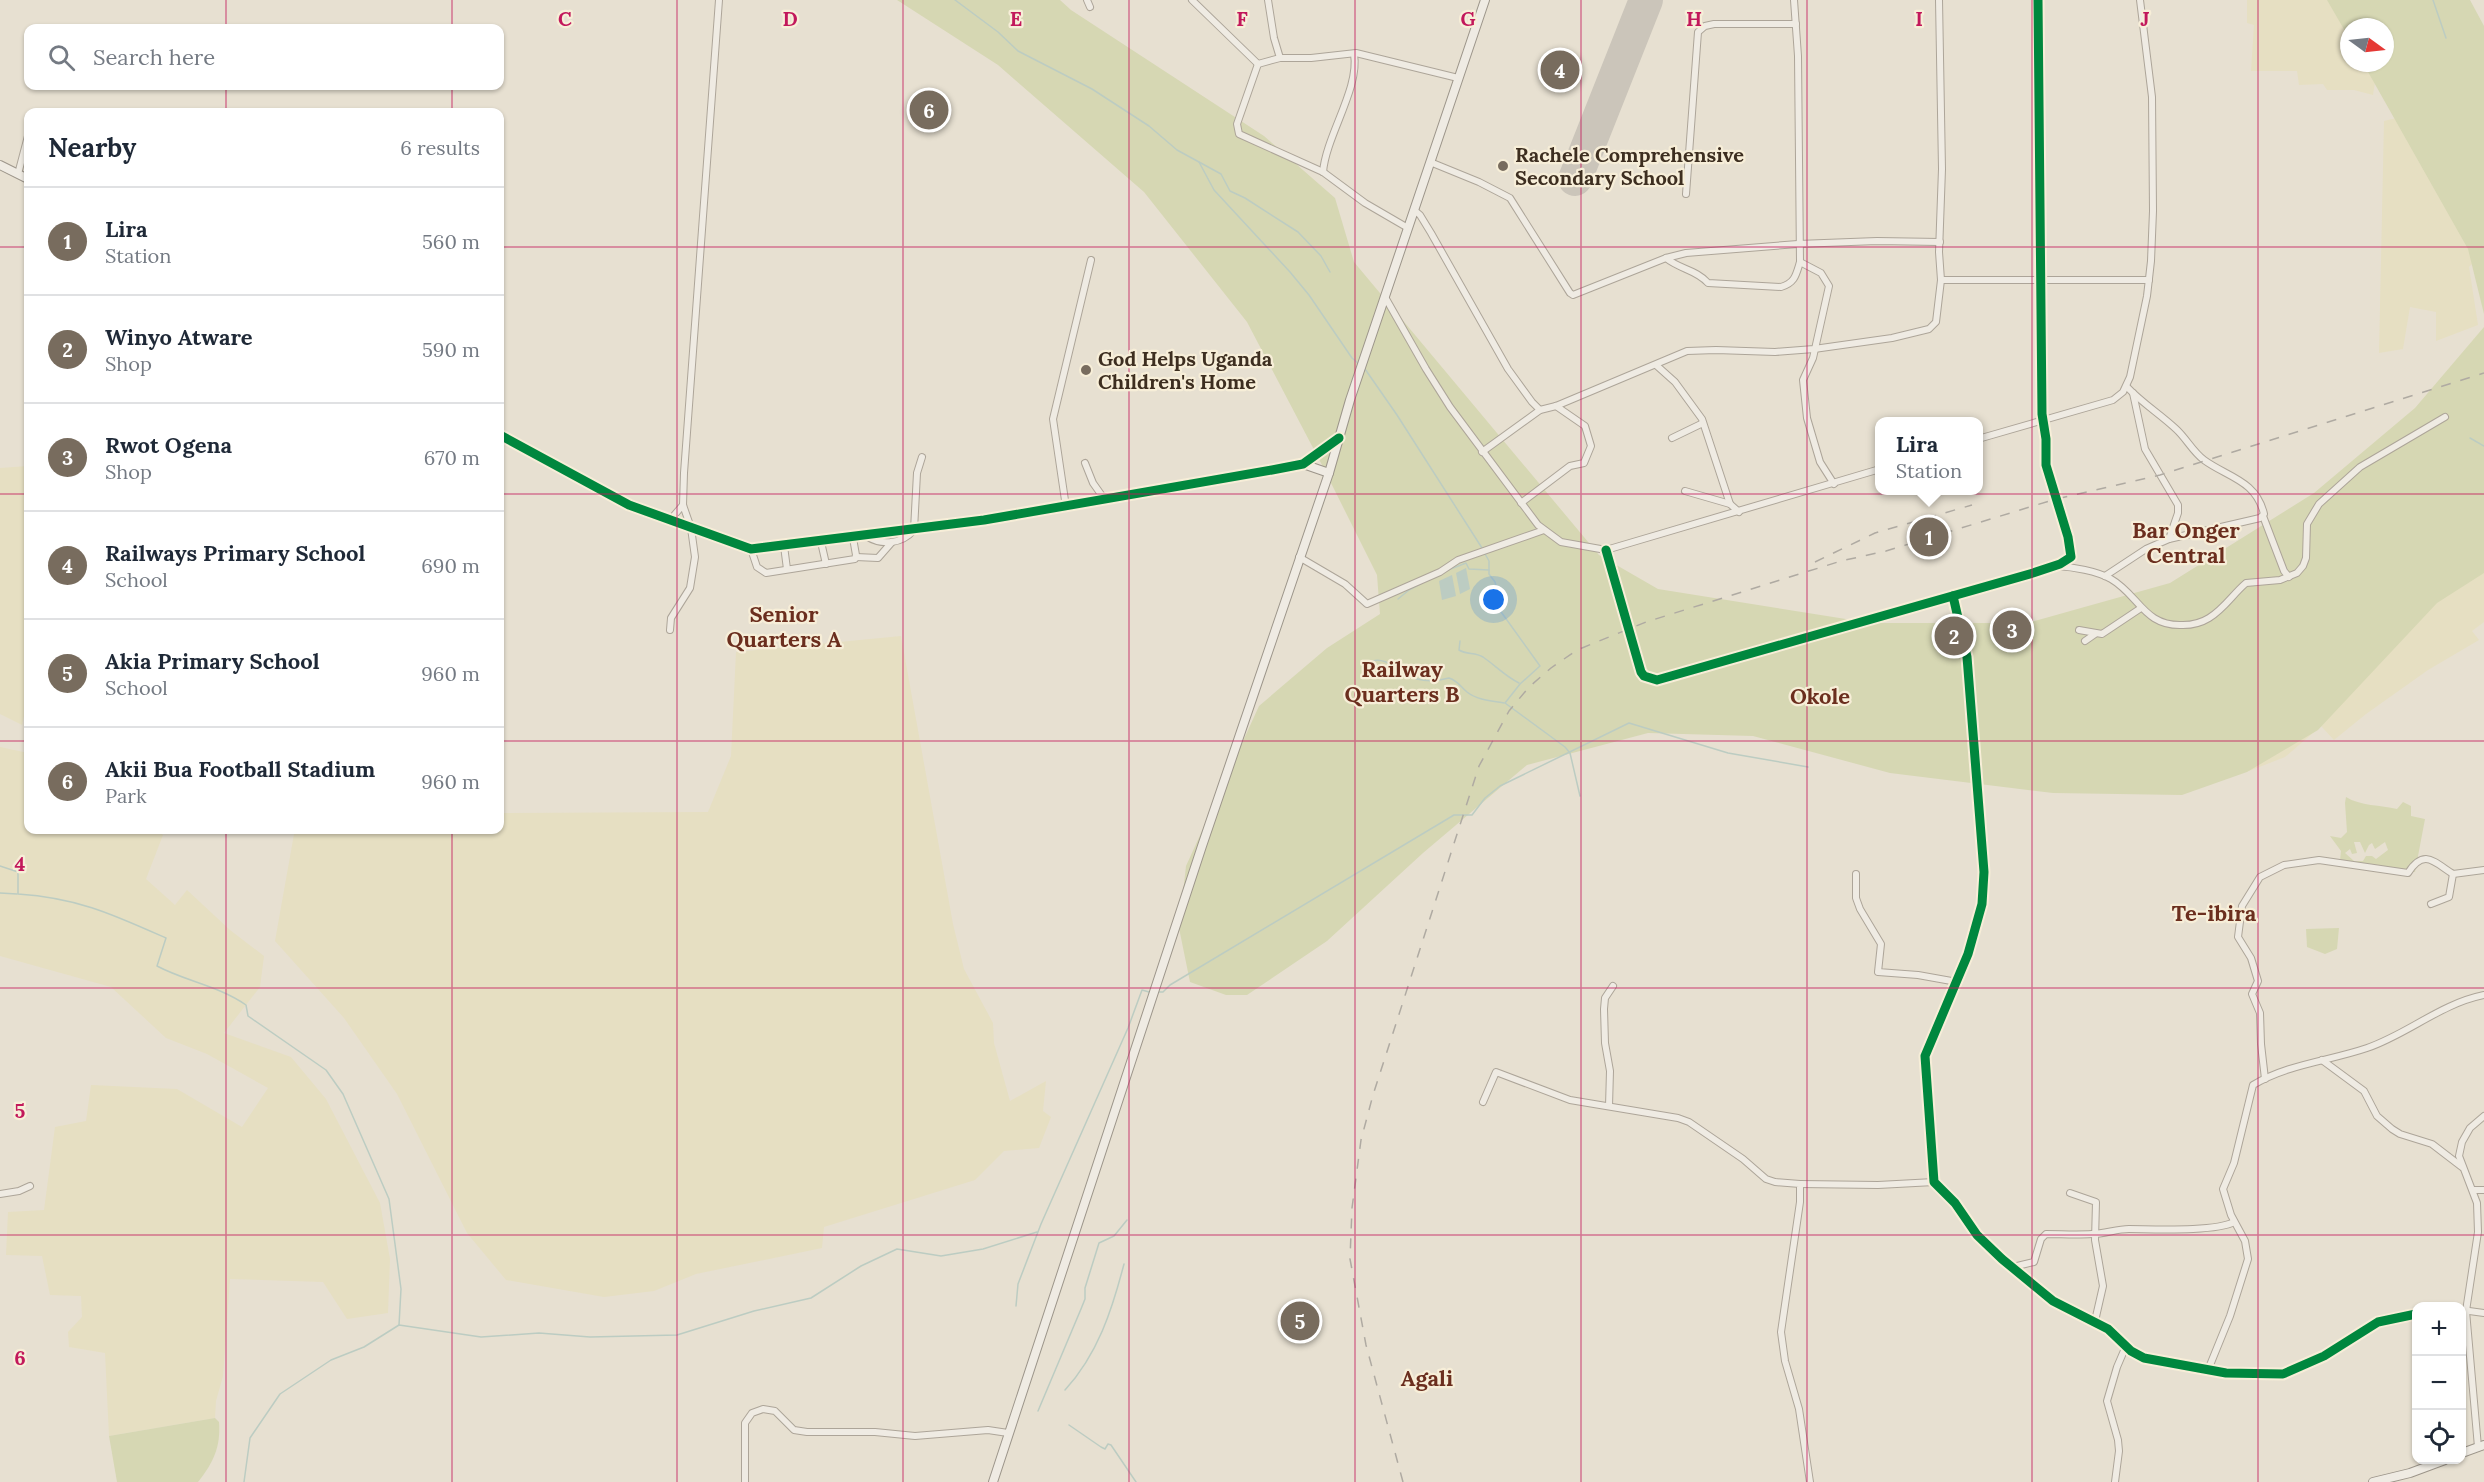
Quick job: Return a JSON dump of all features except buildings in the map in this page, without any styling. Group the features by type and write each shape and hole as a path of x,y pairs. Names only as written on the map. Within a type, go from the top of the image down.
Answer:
{"main road":[{"path":"993,1482 1485,0"},
{"path":"0,165 24,177"},
{"path":"504,437 613,498 751,549 914,530 1066,507 1303,464 1339,438"},
{"path":"1303,464 1329,473"},
{"path":"2466,1452 2481,1446"},
{"path":"2373,1482 2410,1473 2434,1464"}],"street":[{"path":"670,630 671,618 690,588 695,557 692,528 683,505 688,404 719,0"},
{"path":"1192,0 1258,64"},
{"path":"1268,0 1274,38 1280,58"},
{"path":"1666,258 1681,268 1699,274 1708,283 1781,287 1792,283 1795,279 1800,262 1794,0"},
{"path":"1482,452 1540,410 1556,406 1696,350 1775,352 1814,349 1892,338 1929,329 1936,322 1941,280 1939,0"},
{"path":"1606,550 1641,672 1644,676 1657,680 2054,566 2071,557 2072,553 2046,465 2043,421 2040,369 2038,0"},
{"path":"1983,438 2114,400 2127,387 2149,280 2153,211 2152,83 2140,0"},
{"path":"1686,194 1698,32 1705,26 1714,24 1796,24"},
{"path":"1323,172 1325,156 1354,71 1354,54"},
{"path":"1258,64 1280,58 1362,54 1458,78"},
{"path":"1258,64 1237,124 1239,134 1323,172 1365,203 1408,228"},
{"path":"18,174 24,151"},
{"path":"1430,162 1479,182 1510,198 1573,295 1666,258 1686,253 1798,244 1877,241 1940,242"},
{"path":"1414,210 1420,215 1437,243 1508,369 1540,410"},
{"path":"1066,507 1053,419 1091,260"},
{"path":"1800,262 1821,273 1828,286 1813,358 1803,380 1807,418 1822,468 1834,484"},
{"path":"1941,280 1964,282 2041,279 2149,280"},
{"path":"1385,297 1426,369 1482,452 1544,530 1561,542 1606,550 1875,472"},
{"path":"1656,365 1675,382 1703,423 1730,504"},
{"path":"2127,387 2179,431 2204,460 2224,474 2246,483 2261,506 2287,574"},
{"path":"2133,393 2145,449 2178,505 2178,513 2169,540"},
{"path":"1521,503 1570,466 1584,463 1591,446 1585,426 1556,406"},
{"path":"2054,566 2104,576 2127,591 2141,608 2158,621 2176,625 2192,625 2214,614 2246,583 2280,580 2287,574 2297,573 2303,566 2307,524 2319,504 2360,467 2445,417"},
{"path":"1672,438 1703,423"},
{"path":"866,536 876,541 892,542 907,538 914,530 917,472 921,457"},
{"path":"1085,463 1105,500"},
{"path":"1685,491 1730,504 1739,512"},
{"path":"670,520 683,505"},
{"path":"2104,576 2146,549 2169,540 2263,516"},
{"path":"1299,557 1345,584 1367,604 1440,572 1458,560 1544,530"},
{"path":"853,538 856,558"},
{"path":"821,542 826,564"},
{"path":"751,549 759,570 766,573 856,558 878,558 892,542"},
{"path":"784,546 787,569"},
{"path":"1953,596 1967,657 1984,872 1980,913 1968,954 1925,1056 1934,1182 1955,1203 1977,1235 2013,1267 2058,1304 2095,1321 2144,1358 2208,1370 2283,1374 2324,1356 2378,1322 2412,1315"},
{"path":"2079,630 2095,634 2106,632 2141,608"},
{"path":"2085,641 2095,634"},
{"path":"2265,1079 2260,1013 2252,993 2258,981 2251,958 2238,937 2242,906 2260,877 2284,865 2319,860 2408,873 2416,863 2427,859 2434,860 2453,874 2484,870"},
{"path":"1856,874 1856,898 1881,944 1878,972 1918,975 1957,982"},
{"path":"2431,904 2449,897 2453,874"},
{"path":"1609,1106 1610,1071 1605,1043 1604,1003 1606,995 1613,986"},
{"path":"2208,1370 2230,1316 2248,1259 2245,1241 2234,1222 2223,1189 2234,1163 2251,1088 2265,1079 2298,1066 2366,1048 2396,1035 2447,1006 2484,995"},
{"path":"2322,1060 2364,1091 2376,1114 2392,1129 2432,1144 2462,1167"},
{"path":"1484,1102 1496,1072 1552,1095 1683,1119 1743,1159 1766,1179 1775,1182 1866,1185 1934,1182"},
{"path":"2466,1302 2478,1232 2477,1203 2459,1156 2462,1142 2470,1128 2484,1116"},
{"path":"1800,1184 1796,1233 1781,1332 1785,1361 1799,1409 1810,1482"},
{"path":"0,1194 19,1191 30,1186"},
{"path":"2473,1190 2484,1190"},
{"path":"2070,1193 2095,1201 2096,1248 2103,1286 2095,1321"},
{"path":"2013,1267 2034,1262 2043,1235 2096,1234 2112,1230 2151,1231 2224,1226 2234,1222"},
{"path":"2466,1311 2484,1313"},
{"path":"2466,1327 2481,1446"},
{"path":"2115,1482 2120,1451 2108,1401 2117,1366 2126,1346"},
{"path":"746,1482 745,1423 752,1413 763,1410 775,1411 794,1430 807,1432 875,1432 915,1436 988,1430 1008,1433"}],"shaded area":[{"path":"2247,0 2418,0 2410,34 2394,53 2394,18 2340,18 2340,72 2378,72 2373,95 2354,90 2327,90 2323,84 2299,85 2297,71 2251,71 2254,25 2247,23"},
{"path":"2425,111 2484,251 2469,267 2478,325 2436,341 2436,312 2410,307 2403,349 2379,353 2384,121"},
{"path":"24,466 24,716 22,725 0,714 0,468"},
{"path":"2484,469 2484,622 2472,631 2479,640 2428,670 2334,740 2321,726 2285,757 2249,771 2219,677"},
{"path":"1466,568 1470,589 1460,594 1456,573"},
{"path":"1452,575 1456,596 1442,600 1439,581"},
{"path":"901,636 953,924 964,969 993,1023 994,1043 1010,1101 1046,1081 1043,1111 1051,1117 1039,1148 1004,1151 975,1180 824,1227 822,1248 696,1274 654,1291 604,1297 506,1280 467,1233 397,1094 344,1018 275,941 294,834 504,834 504,813 708,812 731,756 736,652"},
{"path":"0,747 24,752 24,834 162,834 146,879 175,905 187,890 230,930 264,956 260,987 224,1033 291,1057 326,1099 380,1203 390,1259 388,1313 347,1319 323,1282 230,1279 223,1376 216,1401 215,1418 109,1436 105,1353 69,1347 68,1332 82,1317 81,1296 50,1295 42,1256 6,1255 8,1212 44,1210 55,1127 86,1121 91,1085 177,1089 242,1127 268,1088 207,1054 166,1038 111,987 0,956"}],"green space":[{"path":"897,0 1060,0 1071,10 1264,136 1335,198 1354,262 1599,555 1658,589 1871,623 2028,623 2170,583 2314,493 2415,408 2484,327 2484,573 2437,603 2318,730 2247,772 2182,795 2053,793 1890,773 1753,736 1648,733 1527,765 1423,853 1327,941 1247,995 1226,995 1190,982 1179,928 1186,866 1259,706 1327,648 1380,614 1377,575 1247,322 1144,192 998,65"},
{"path":"2327,0 2470,0 2484,26 2484,314 2468,249 2368,72 2394,72 2394,18 2340,18 2340,22"},
{"path":"2346,797 2364,804 2397,809 2403,802 2411,806 2411,816 2425,819 2415,872 2340,861 2341,851 2330,836 2341,838 2347,832","holes":["2354,842 2360,842 2365,853 2372,843 2375,849 2385,842 2388,850 2376,859 2366,856 2363,861 2354,861 2345,853 2350,849 2352,854 2357,853"]},
{"path":"2339,928 2337,949 2325,954 2307,947 2306,929"},
{"path":"215,1418 219,1422 217,1447 212,1461 198,1482 117,1482 109,1436"}],"waterway":[{"path":"955,0 998,32 1018,51 1092,89 1149,126 1177,150 1221,174 1230,191 1298,232 1321,256 1330,272"},
{"path":"2433,0 2446,38"},
{"path":"1199,162 1214,190 1290,272 1309,295 1352,358 1359,364"},
{"path":"1365,369 1482,548"},
{"path":"2470,438 2484,446"},
{"path":"1484,552 1489,561 1489,574 1495,582 1499,596 1499,609 1540,666 1520,684 1505,703 1570,753 1580,796"},
{"path":"1448,570 1466,563 1469,569 1489,570"},
{"path":"1398,599 1422,583"},
{"path":"1460,641 1459,650 1483,657 1519,683"},
{"path":"1370,662 1376,660 1388,663 1411,677 1421,680 1433,681 1449,678 1475,697 1504,703"},
{"path":"1157,992 1163,992 1170,985 1454,815 1472,815 1485,798 1500,786 1629,723 1728,753 1808,767"},
{"path":"0,866 18,872 18,894 59,899 94,908 166,938 157,966 236,998 246,1005 248,1016 326,1070 343,1094 389,1199 401,1289 399,1325"},
{"path":"0,893 17,894"},
{"path":"1016,1306 1018,1284 1041,1224 1128,1028 1142,990 1149,992"},
{"path":"1038,1411 1085,1299 1085,1288 1099,1243 1114,1236 1127,1220"},
{"path":"244,1482 250,1438 280,1394 331,1360 364,1347 399,1325 481,1337 539,1333 590,1337 677,1335 754,1311 811,1298 861,1266 897,1249 941,1256 983,1249 1037,1232"},
{"path":"1065,1390 1077,1376 1095,1346 1114,1298 1124,1264"},
{"path":"1069,1425 1105,1449 1108,1444 1111,1445 1136,1482"}],"runway":[{"path":"1575,179 1646,0"}],"railway":[{"path":"1403,1482 1366,1345 1350,1259 1352,1208 1361,1140 1373,1095 1479,766 1509,711 1529,687 1577,650 1646,622 1841,561 1886,551 2056,499 2160,475 2484,373"},
{"path":"1815,562 1875,533 1972,505"}],"cycle path":[{"path":"1606,550 1641,672 1644,676 1657,680 2033,573 2060,564 2071,557 2068,537 2046,465 2046,439 2042,414 2038,0"},
{"path":"504,437 629,505 751,549 984,520 1272,470 1303,464 1339,438"},
{"path":"1953,596 1967,657 1984,872 1982,904 1968,954 1925,1056 1934,1182 1955,1203 1977,1235 2002,1259 2053,1301 2108,1329 2131,1351 2144,1358 2226,1373 2283,1374 2324,1356 2378,1322 2412,1315"}],"place":[{"name":"Railways Primary School","path":"1560,70"},
{"name":"Akii Bua Football Stadium","path":"929,110"},
{"name":"Rachele Comprehensive Secondary School","path":"1503,166"},
{"name":"God Helps Uganda Children's Home","path":"1086,370"},
{"name":"Lira","path":"1929,537"},
{"name":"Rwot Ogena","path":"2012,630"},
{"name":"Winyo Atware","path":"1954,636"},
{"name":"Akia Primary School","path":"1300,1321"}],"district":[{"name":"Bar Onger Central","path":"2186,542"},
{"name":"Senior Quarters A","path":"784,626"},
{"name":"Railway Quarters B","path":"1402,682"},
{"name":"Okole","path":"1820,696"},
{"name":"Te-ibira","path":"2214,913"},
{"name":"Agali","path":"1427,1378"}]}
